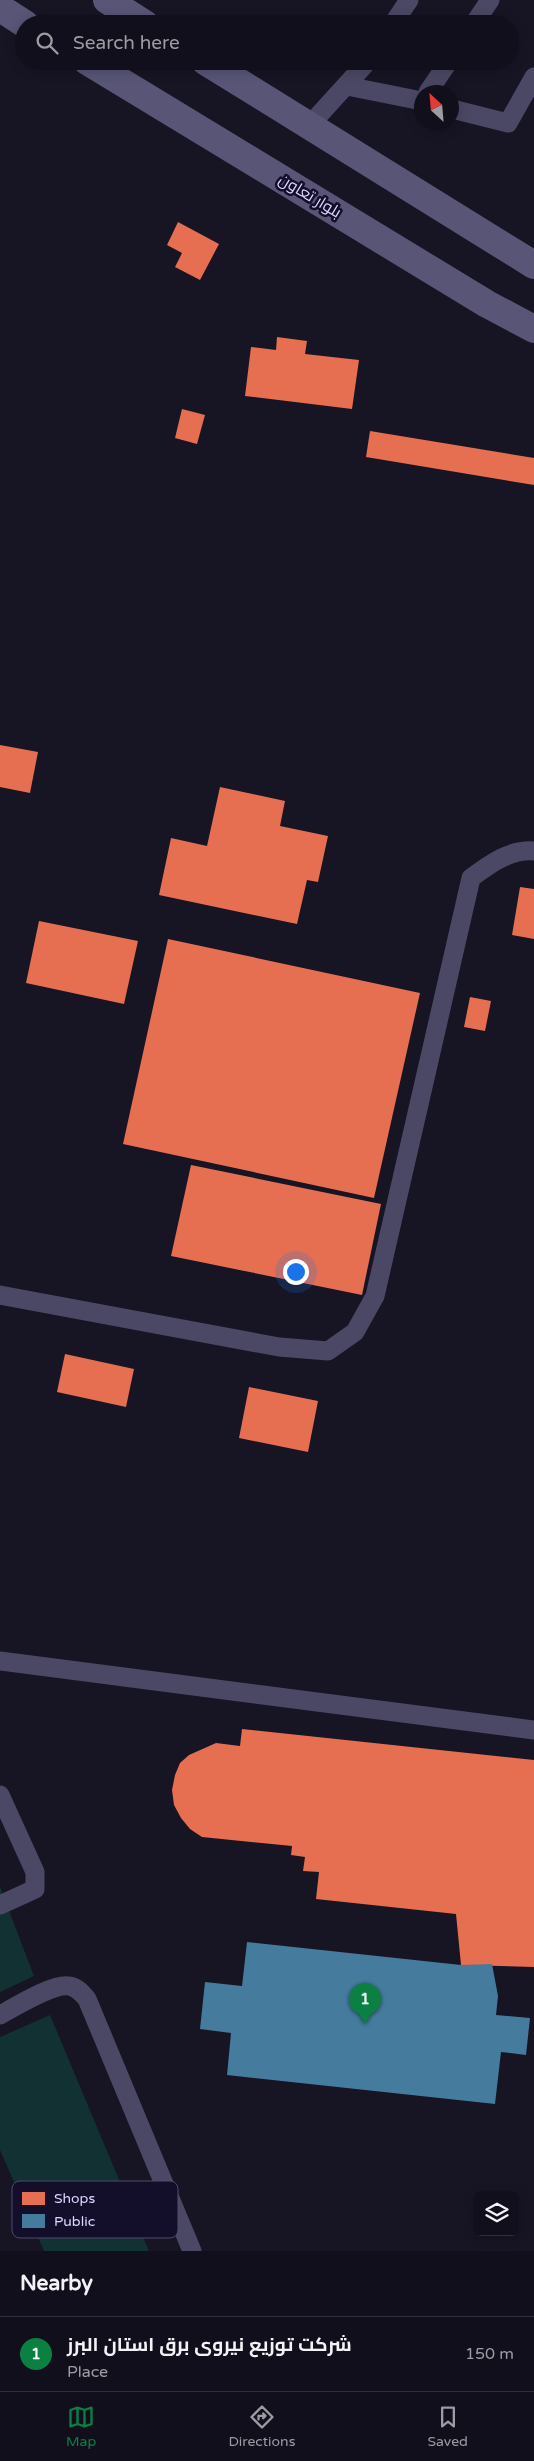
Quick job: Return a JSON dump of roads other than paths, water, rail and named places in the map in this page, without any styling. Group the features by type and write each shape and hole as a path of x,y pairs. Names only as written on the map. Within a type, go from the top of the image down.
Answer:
{"main road":[{"path":"107,0 131,15"},
{"path":"0,8 15,18"},
{"name":"بلوار تعاون","path":"102,70 487,304 534,329"},
{"path":"219,70 534,264"}],"lane":[{"path":"399,15 409,0"},
{"path":"480,15 490,0"},
{"path":"309,126 360,70"},
{"path":"433,85 443,70"},
{"path":"459,112 508,123 534,77"},
{"path":"347,86 414,100"},
{"path":"0,1295 279,1347 328,1351 355,1332 375,1296 471,878 492,862 521,850 534,851"},
{"path":"0,1661 534,1730"},
{"path":"0,1795 35,1872 37,1881 35,1889 0,1904"},
{"path":"0,2015 54,1988 68,1985 78,1989 87,1999 163,2181"},
{"path":"178,2217 192,2251"}],"place":[{"name":"شرکت توزیع نیروی برق استان البرز","path":"365,2024"}]}
